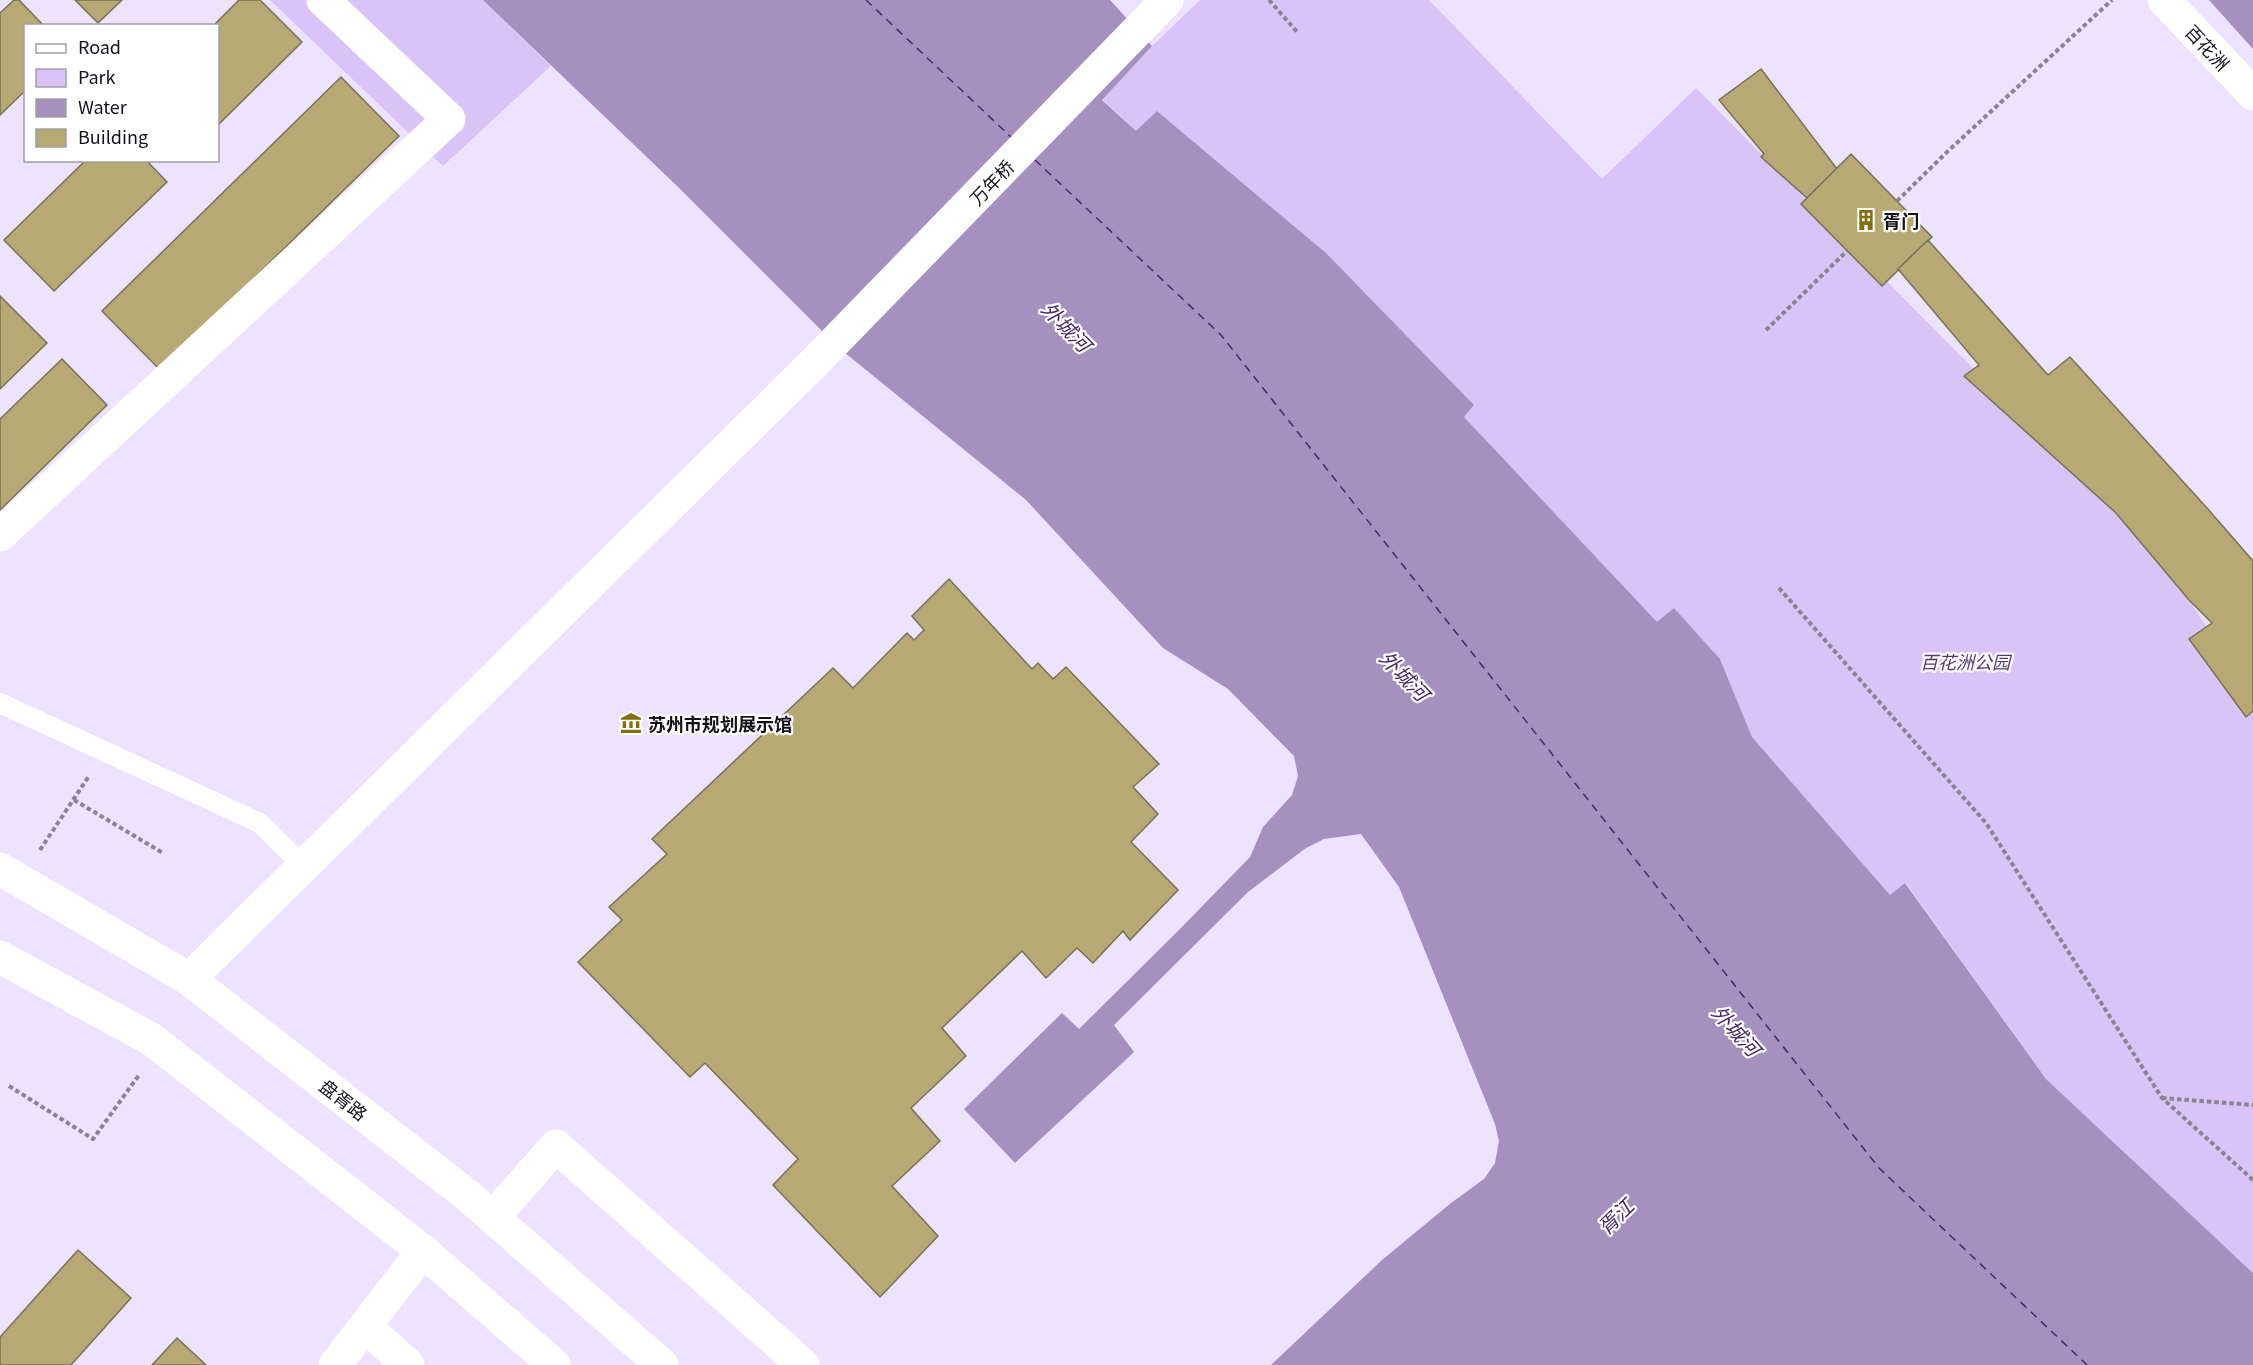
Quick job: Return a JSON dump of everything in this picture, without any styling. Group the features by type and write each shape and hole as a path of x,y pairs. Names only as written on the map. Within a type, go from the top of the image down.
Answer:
{"street":[{"path":"0,535 449,119 323,0"},
{"name":"万年桥","path":"189,979 814,363 1167,0"},
{"name":"百花洲","path":"2164,0 2253,94"},
{"name":"盘胥路","path":"10,874 189,979 493,1216 662,1365"},
{"path":"0,957 152,1039 423,1251 543,1356"},
{"path":"493,1216 556,1146 802,1365"},
{"path":"334,1365 423,1251"},
{"path":"365,1326 408,1365"}],"lane":[{"path":"0,703 260,823 303,867"}],"path":[{"path":"1269,0 1298,33"},
{"path":"1897,201 2112,0"},
{"path":"1766,330 1847,251"},
{"path":"1779,588 1986,823 2162,1098 2253,1180"},
{"path":"10,874 74,800 163,853"},
{"path":"9,1086 93,1139 160,1046"},
{"path":"2162,1098 2253,1105"}],"green space":[{"path":"270,0 483,0 551,66 443,166"},
{"name":"百花洲公园","path":"1200,0 1429,0 1602,179 1696,88 2116,513 2189,600 2217,642 2253,616 2253,1273 2046,1079 1906,883 1890,895 1752,737 1720,659 1674,608 1657,623 1464,417 1474,405 1326,253 1157,111 1137,132 1102,99"}],"water":[{"path":"483,0 1110,0 1152,46 1102,100 1136,131 1157,111 1326,253 1474,405 1464,417 1657,622 1674,608 1720,659 1752,737 1890,895 1905,883 2046,1079 2253,1273 2253,1365 1271,1365 1382,1260 1484,1179 1495,1163 1499,1141 1495,1124 1399,887 1361,834 1324,839 1306,848 1248,892 1114,1025 1134,1052 1015,1163 964,1109 1062,1013 1079,1029 1250,857 1263,827 1292,795 1298,776 1294,756 1228,689 1163,648 1026,500 839,348 677,186"},
{"path":"2209,0 2253,0 2253,49"}],"building":[{"path":"14,0 19,0 42,24 24,24 24,92 0,115 0,13"},
{"path":"75,0 122,0 98,23"},
{"path":"239,0 260,0 302,42 219,124 219,24 215,24"},
{"path":"1761,69 1837,169 1807,198 1761,157 1764,154 1719,100"},
{"path":"341,77 399,136 160,370 102,311"},
{"name":"胥门","path":"1851,154 1932,237 1882,286 1801,204"},
{"path":"84,162 148,162 167,182 54,291 4,240"},
{"path":"1928,240 2048,375 2070,357 2253,561 2253,711 2246,717 2189,639 2212,623 2189,600 2116,513 1964,376 1979,365 1898,269"},
{"path":"0,296 47,343 0,389"},
{"path":"62,359 107,405 0,510 0,419"},
{"path":"949,579 1032,669 1038,663 1053,679 1066,667 1159,764 1133,787 1158,814 1131,842 1178,890 1130,940 1123,931 1093,963 1077,948 1046,978 1022,951 942,1028 966,1056 911,1108 940,1141 892,1186 938,1236 880,1297 773,1185 798,1159 705,1063 690,1077 578,962 622,920 609,907 667,854 652,839 833,668 853,688 907,633 914,640 924,630 912,616"},
{"path":"78,1250 131,1298 71,1365 0,1365 0,1337"},
{"path":"177,1338 206,1365 152,1365"}],"ferry route":[{"path":"866,0 1012,138"},
{"path":"1035,160 1221,335 1879,1168 2087,1365"}],"place":[{"name":"胥门","path":"1866,220"},
{"name":"苏州市规划展示馆","path":"631,723"}],"water label":[{"name":"外城河","path":"1067,326"},
{"name":"外城河","path":"1405,675"},
{"name":"外城河","path":"1737,1030"},
{"name":"胥江","path":"1615,1216"}]}
